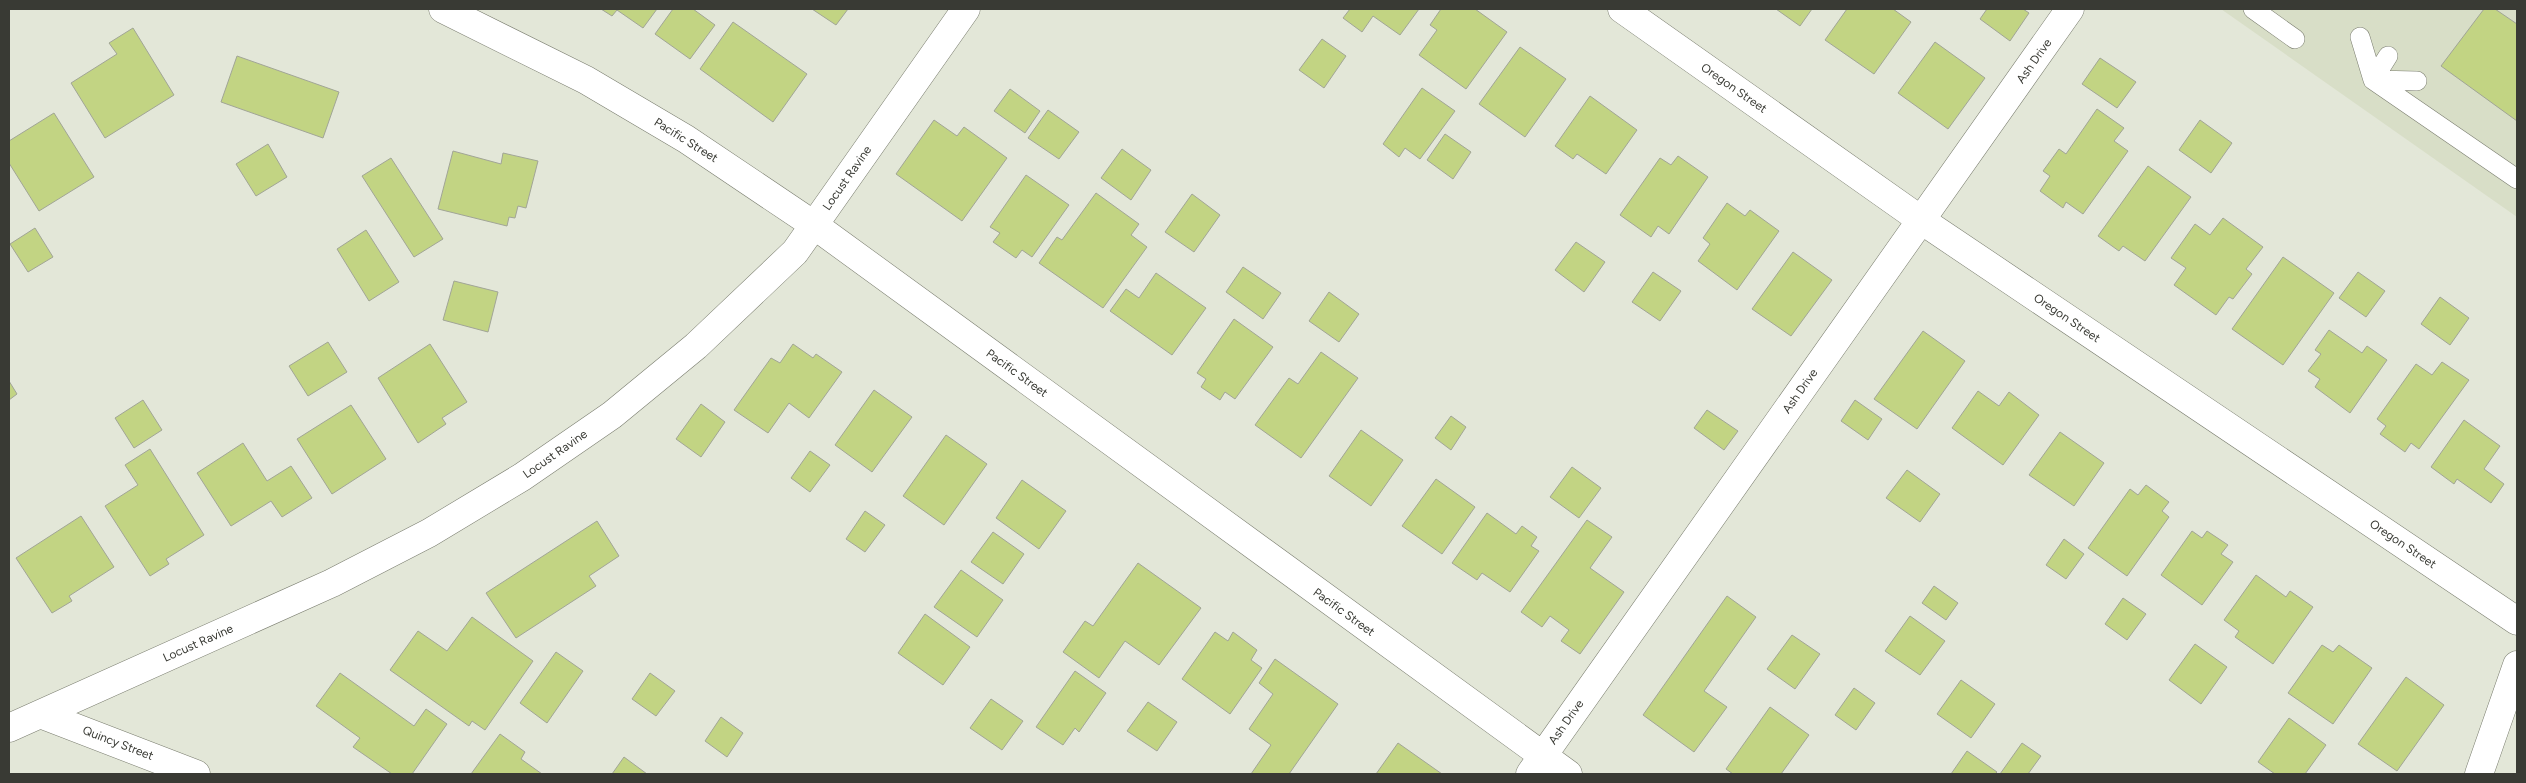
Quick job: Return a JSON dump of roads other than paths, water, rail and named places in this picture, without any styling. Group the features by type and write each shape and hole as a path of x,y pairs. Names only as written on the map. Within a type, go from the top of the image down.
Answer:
{"street":[{"name":"Pacific Street","path":"443,9 586,80 686,139 814,225 1536,765 1568,774"},
{"name":"Locust Ravine","path":"9,728 332,583 429,533 522,477 612,415 696,346 795,252 966,9"},
{"name":"Oregon Street","path":"1622,9 1921,220 2517,621"},
{"name":"Ash Drive","path":"1536,765 2070,9"},
{"path":"2479,774 2517,666"},
{"name":"Quincy Street","path":"40,714 196,774"}],"lane":[{"path":"2253,9 2295,39"},
{"path":"2360,37 2373,80 2517,179"},
{"path":"2373,80 2388,56"},
{"path":"2373,80 2417,81"}]}
